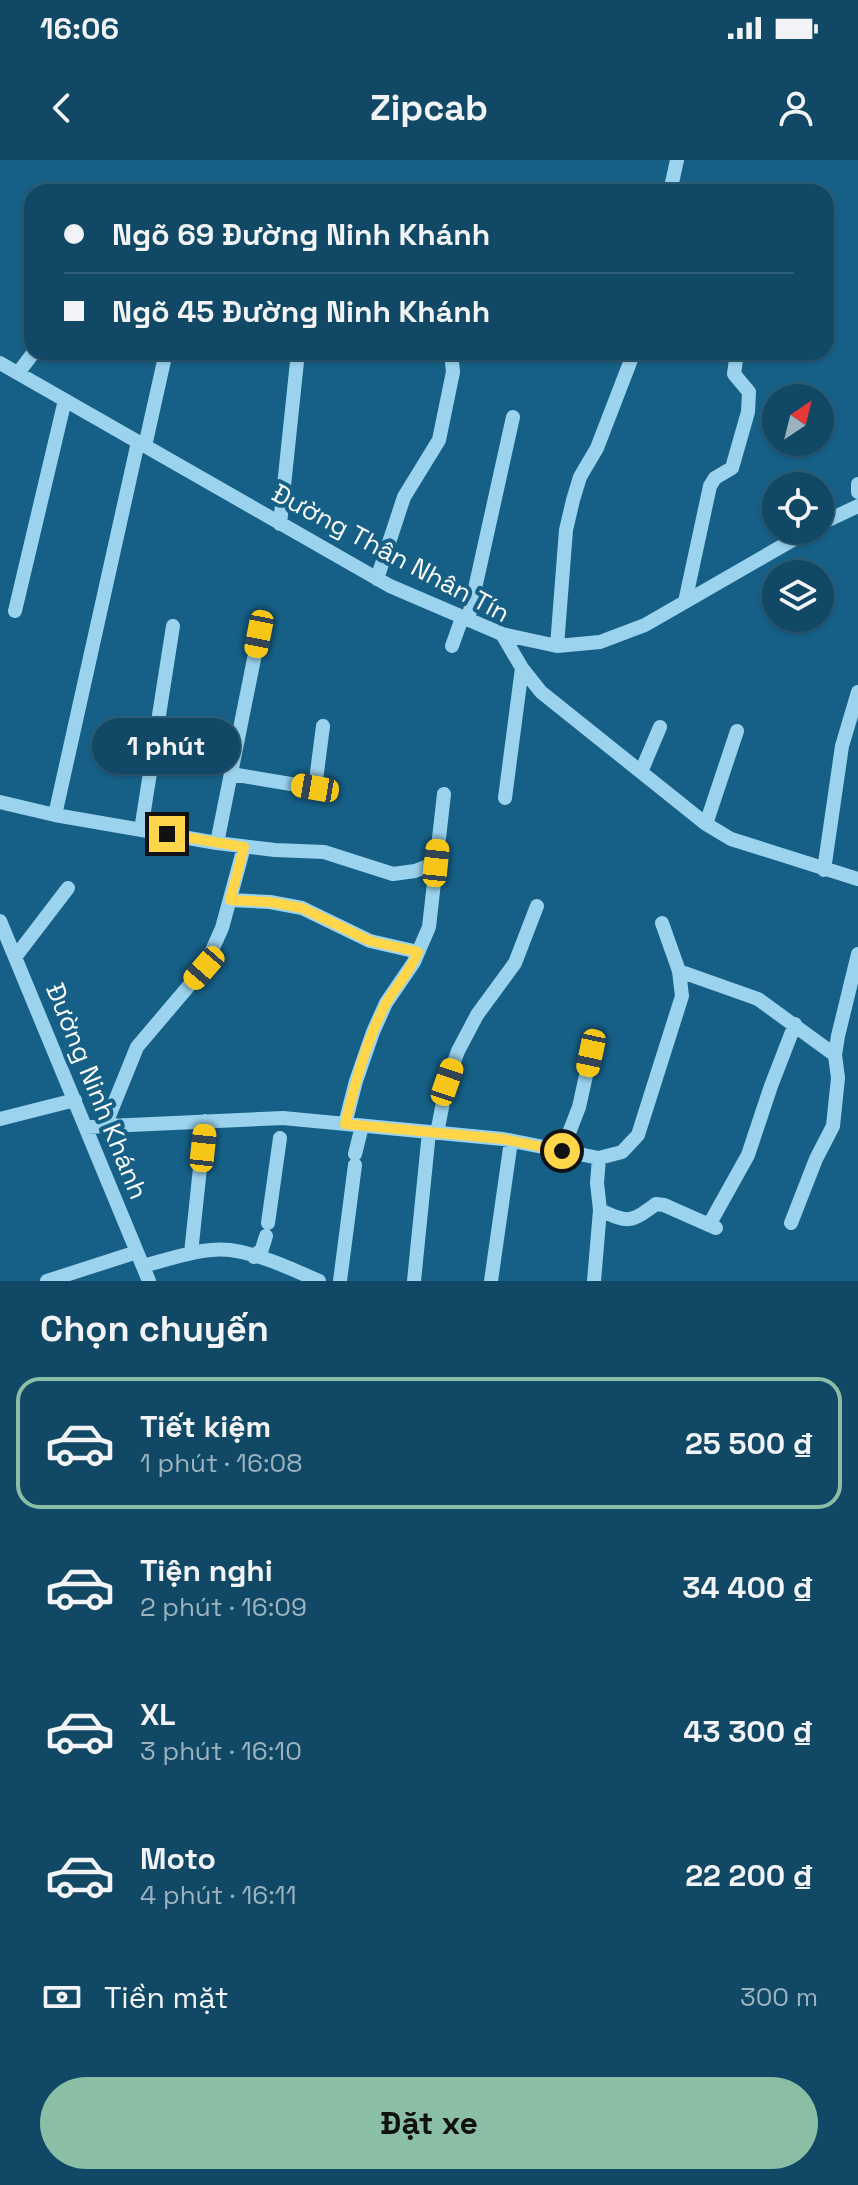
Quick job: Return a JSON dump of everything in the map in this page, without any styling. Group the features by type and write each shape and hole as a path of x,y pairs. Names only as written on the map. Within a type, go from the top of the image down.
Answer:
{"street":[{"path":"672,184 677,160"},
{"path":"18,373 28,360"},
{"path":"55,815 141,444 164,360"},
{"path":"280,524 297,360"},
{"path":"377,579 404,497 439,440 453,372 452,360"},
{"path":"557,646 566,530 573,500 631,360"},
{"path":"685,602 710,486 715,478 732,468 748,412 749,392 734,374 736,360"},
{"name":"Đường Thân Nhân Tín","path":"0,363 377,579 502,634 541,692 706,824 731,839 858,879"},
{"path":"15,611 65,400"},
{"path":"452,646 465,619 513,417"},
{"path":"858,484 858,492"},
{"path":"834,517 858,506"},
{"path":"502,634 557,646 600,642 645,625 786,544"},
{"path":"141,830 173,626"},
{"path":"217,843 259,634"},
{"path":"505,798 522,668"},
{"path":"824,870 842,746 858,692"},
{"path":"231,774 315,788 323,726"},
{"path":"641,772 660,727"},
{"path":"706,824 737,731"},
{"path":"345,1124 373,1032 429,927 444,794"},
{"path":"0,802 55,815 217,843 324,852 393,874 415,871 436,863"},
{"path":"105,1126 137,1047 204,968 222,928 244,847"},
{"path":"16,956 68,888"},
{"path":"230,900 270,902 302,908 370,941 418,952"},
{"path":"414,1281 433,1132 447,1082 458,1051 477,1015 515,963 537,906"},
{"name":"Đường Ninh Khánh","path":"0,921 149,1281"},
{"path":"86,1127 283,1118 511,1141 599,1158 622,1152 638,1135 682,996 679,971 662,923"},
{"path":"791,1223 816,1159 833,1126 838,1078 835,1055 858,954"},
{"path":"679,971 758,999 835,1055"},
{"path":"600,1210 616,1217 634,1219 656,1204 664,1205 713,1227 748,1155 795,1024"},
{"path":"562,1151 579,1107 591,1053"},
{"path":"0,1119 75,1100"},
{"path":"191,1253 205,1121"},
{"path":"340,1281 362,1126"},
{"path":"254,1257 262,1249 267,1230 280,1138"},
{"path":"491,1281 511,1141"},
{"path":"594,1281 600,1210 597,1183 599,1158"},
{"path":"47,1281 140,1259 228,1250 319,1281"}],"route":[{"path":"167,834 244,847 230,900 270,902 302,908 370,941 418,952 386,1003 373,1032 345,1124 503,1139 562,1151"}]}
